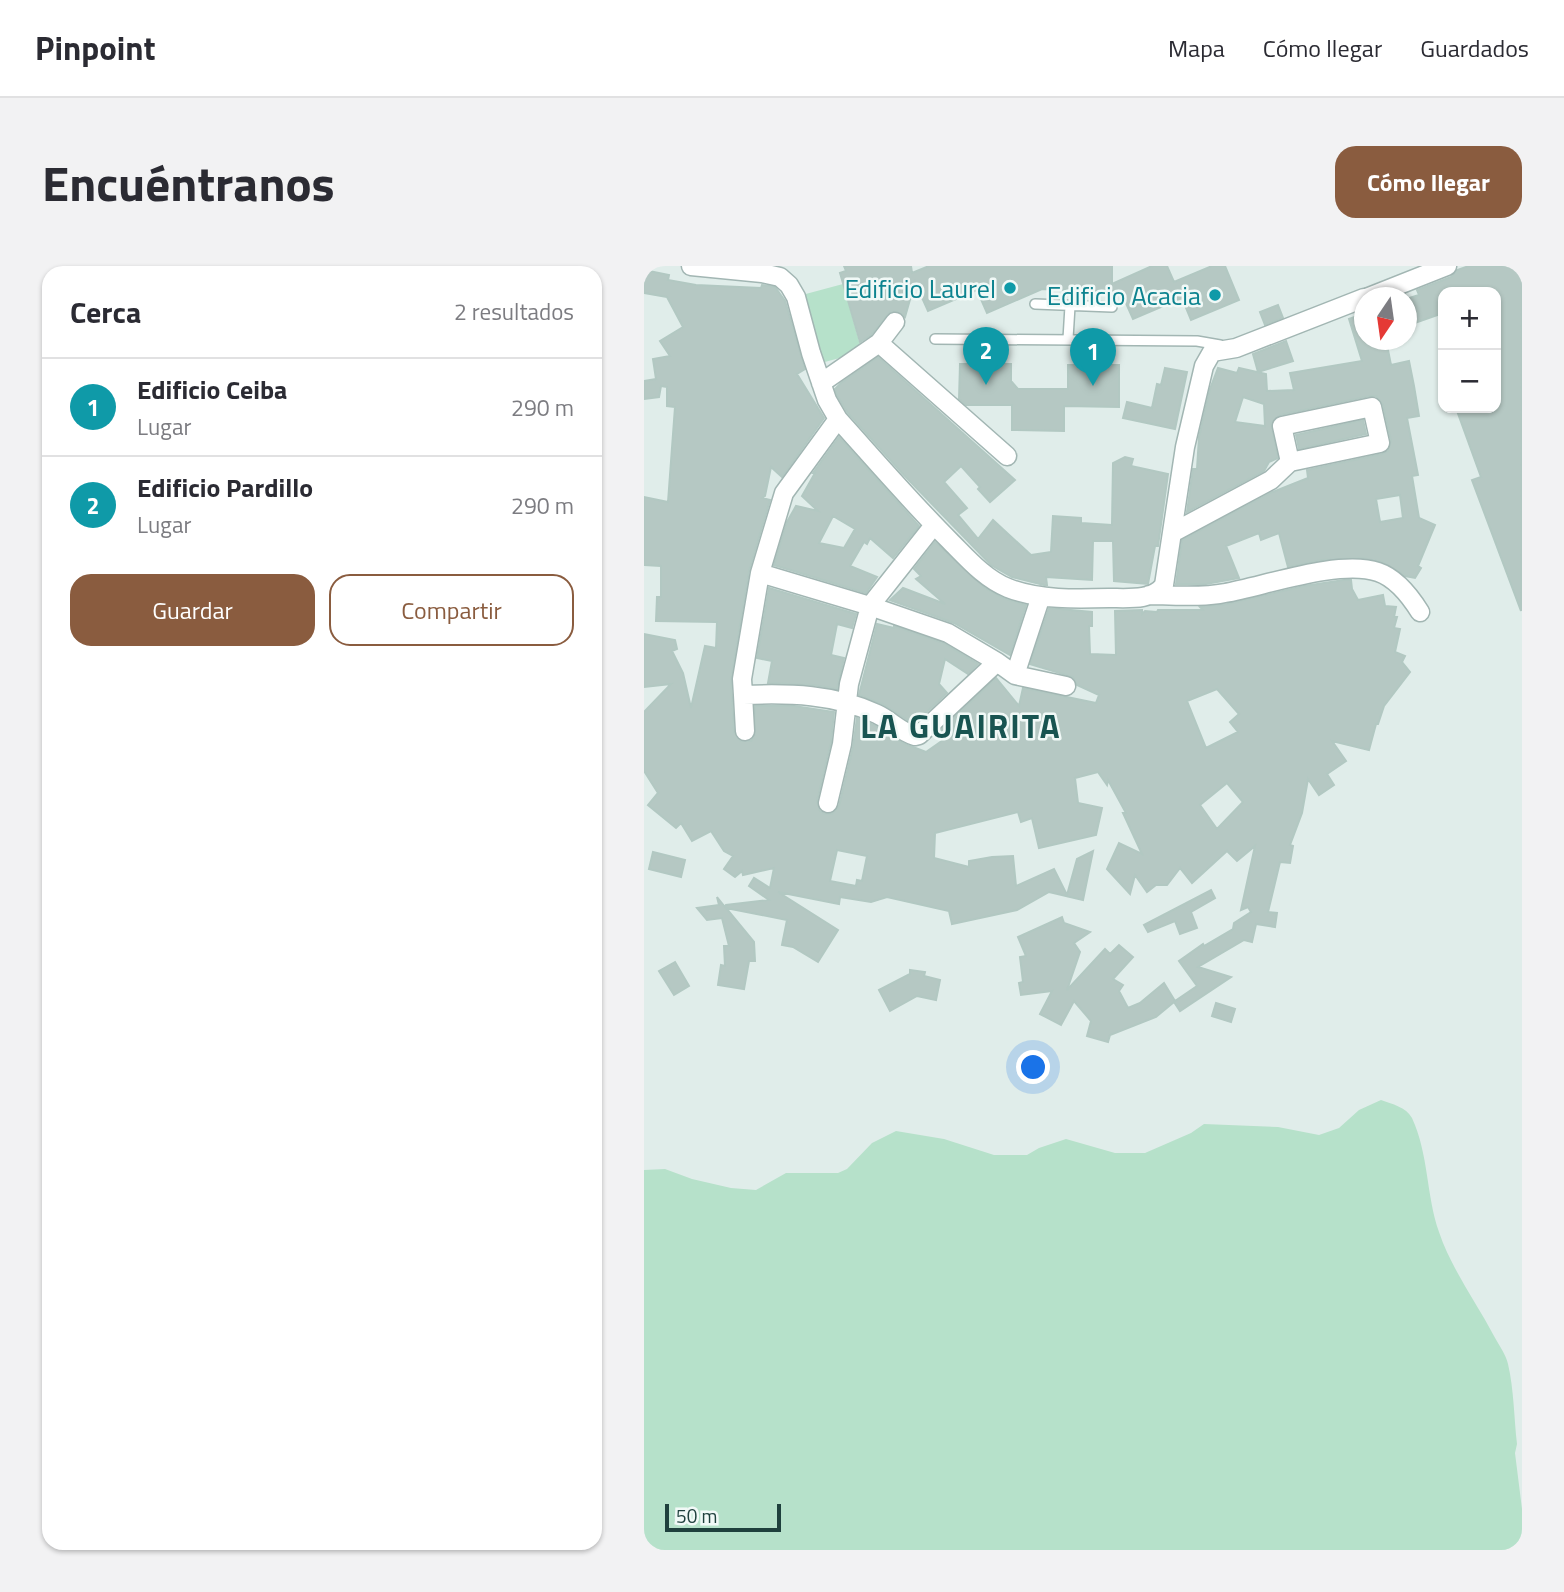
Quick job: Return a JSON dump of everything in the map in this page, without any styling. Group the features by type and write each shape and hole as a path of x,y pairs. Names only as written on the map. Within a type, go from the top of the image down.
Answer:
{"street":[{"path":"691,266 762,273 780,277 789,285 796,297 827,400 838,419 974,565 1008,588 1041,596 1094,599 1220,594 1296,577 1353,569 1378,572 1402,587 1420,612"},
{"path":"1393,287 1447,266"},
{"path":"1148,595 1159,592 1164,585 1185,447 1204,366 1212,352 1236,348 1354,302"},
{"path":"821,383 879,343 895,322"},
{"path":"879,343 1007,456"},
{"path":"1172,533 1271,480 1290,462 1380,443 1372,407 1282,426 1290,462"},
{"path":"745,731 742,679 760,573 784,493 838,419"},
{"path":"828,803 842,744 849,684 870,606 934,525"},
{"path":"760,573 948,633 1015,676 1066,687"},
{"path":"1015,676 1041,596"},
{"path":"743,695 790,692 847,702 879,715 915,736 997,662"}],"lane":[{"path":"1035,304 1112,307"},
{"path":"1068,339 1070,306"},
{"path":"935,339 1197,341 1236,348"}],"green space":[{"path":"843,284 862,352 821,363 802,295"},
{"path":"1381,1100 1402,1109 1412,1118 1422,1146 1435,1218 1444,1245 1507,1361 1512,1384 1517,1444 1515,1453 1522,1509 1522,1550 644,1550 644,1170 665,1169 692,1179 731,1188 756,1190 786,1173 838,1173 847,1169 872,1143 896,1131 944,1139 994,1155 1027,1155 1066,1139 1115,1153 1145,1153 1191,1133 1204,1124 1278,1127 1319,1135 1339,1128 1359,1110"}],"building":[{"path":"844,266 911,266 912,273 929,266 1112,266 1112,284 1152,266 1167,266 1174,282 1212,266 1225,266 1239,300 1191,320 1182,298 1133,319 1121,292 1042,289 987,313 977,290 928,311 915,282 905,317 897,311 890,312 871,335 860,342 840,273 846,271"},
{"path":"1469,266 1522,266 1521,611 1472,480 1481,477 1458,413 1501,413 1501,287 1438,287 1438,315 1417,322 1417,290 1451,277 1457,270"},
{"path":"644,270 669,275 668,280 696,285 775,287 785,301 805,369 797,374 824,418 782,477 771,467 765,496 762,498 770,500 749,571 731,680 734,732 741,741 751,741 755,735 755,706 794,706 834,712 831,742 817,801 820,811 825,814 832,814 839,806 857,718 905,744 926,752 946,738 941,730 996,678 1019,706 1023,688 1096,703 1099,695 1077,685 1073,677 1030,664 1049,608 1092,612 1092,626 1089,626 1090,654 1116,655 1115,611 1142,610 1142,614 1145,611 1158,610 1203,610 1200,607 1344,580 1351,580 1358,600 1383,595 1385,606 1396,607 1394,628 1400,629 1395,652 1405,656 1402,662 1410,672 1384,706 1369,750 1332,741 1346,761 1327,774 1334,785 1319,795 1308,779 1302,813 1290,845 1293,846 1290,863 1280,862 1268,912 1277,913 1275,927 1256,924 1252,942 1244,940 1198,967 1231,977 1180,1011 1174,1002 1156,1017 1110,1035 1108,1042 1087,1036 1091,1021 1074,1001 1061,1025 1040,1014 1052,991 1021,995 1019,983 1023,982 1020,957 1026,956 1018,937 1062,917 1064,923 1090,932 1074,943 1080,952 1067,990 1105,949 1110,954 1119,945 1133,957 1113,979 1123,985 1119,991 1128,1008 1140,1003 1164,983 1175,1001 1197,986 1179,961 1203,944 1204,946 1233,929 1234,923 1251,912 1248,907 1241,910 1255,846 1237,861 1227,851 1192,883 1180,868 1167,885 1156,885 1147,892 1135,875 1130,894 1107,869 1119,843 1142,854 1123,813 1126,813 1108,780 1107,785 1098,772 1075,778 1078,803 1102,808 1096,835 1039,848 1032,818 1021,822 1018,812 935,833 934,858 969,867 969,861 1013,856 1016,886 1054,869 1067,895 1077,859 1093,851 1083,900 1049,892 1017,910 952,924 949,911 887,897 871,902 840,897 839,904 778,892 838,930 818,962 793,947 782,945 787,920 726,908 754,942 755,961 749,961 744,989 718,985 721,965 725,966 724,946 729,946 722,918 707,920 697,908 719,905 717,897 725,907 769,900 749,886 754,878 770,888 774,868 743,875 742,871 735,877 724,869 733,856 724,851 711,831 692,841 681,823 676,828 648,805 658,793 644,771 644,712 671,684 644,687 644,634 675,640 677,649 672,651 683,673 691,708 705,646 716,648 717,622 656,621 657,597 661,597 661,566 644,565 644,497 668,502 675,407 667,406 667,387 661,386 659,397 644,399 644,381 656,379 653,359 670,356 660,341 683,327 667,297 644,293","holes":["1217,689 1239,714 1230,722 1238,732 1206,748 1187,701","1227,783 1243,802 1217,829 1200,805","837,850 867,856 862,881 857,880 856,886 830,881"]},
{"path":"1278,305 1283,318 1265,325 1260,312"},
{"path":"1354,317 1354,335 1349,319"},
{"path":"1286,341 1293,361 1258,372 1253,354"},
{"path":"1359,350 1388,350 1391,365 1409,361 1419,416 1407,418 1418,475 1412,476 1419,518 1435,525 1415,578 1405,576 1382,562 1362,558 1322,560 1288,567 1279,533 1261,540 1259,533 1226,546 1239,578 1206,584 1176,584 1182,540 1270,493 1308,478 1307,470 1382,454 1388,451 1391,441 1383,405 1376,396 1280,415 1271,423 1278,458 1269,462 1264,471 1187,512 1193,469 1197,469 1199,437 1210,389 1218,368 1237,373 1239,368 1266,374 1267,391 1294,390 1290,373 1362,361","holes":["1243,397 1264,404 1265,426 1235,422","1400,495 1403,518 1380,522 1376,499"]},
{"path":"878,357 1015,480 990,502 961,466 944,482 967,508 958,515 978,539 993,520 1031,555 1051,552 1053,516 1081,518 1081,523 1112,525 1113,463 1125,457 1133,459 1131,466 1168,474 1158,546 1155,546 1148,584 1114,581 1113,541 1093,541 1092,580 1046,577 1047,585 1044,585 1012,577 991,565 902,473 847,412 837,395 835,389 841,383"},
{"path":"960,364 1011,364 1011,381 1018,389 1068,389 1068,365 1119,365 1119,407 1064,406 1064,431 1012,430 1012,405 966,405 959,399"},
{"path":"1165,368 1187,372 1175,429 1123,418 1127,402 1152,408 1157,384 1161,385"},
{"path":"1363,420 1366,434 1299,449 1296,435"},
{"path":"839,437 919,526 893,558 870,538 867,544 864,542 850,566 877,577 866,593 774,565 787,522 796,506 818,511 802,496 813,473","holes":["833,516 855,529 844,548 819,543"]},
{"path":"935,542 985,588 1003,598 1026,605 1010,655 954,623 890,600 903,588 945,604 916,579 921,576 914,569"},
{"path":"769,588 856,614 852,628 837,624 831,655 844,658 837,689 768,683 772,661 757,658"},
{"path":"877,624 894,626 943,643 978,664 968,674 945,659 939,684 947,693 914,724 882,704 859,695"},
{"path":"653,852 685,860 681,877 649,869"},
{"path":"1211,890 1215,898 1191,912 1197,928 1180,934 1175,921 1148,932 1144,925"},
{"path":"675,962 689,986 674,995 659,971"},
{"path":"910,970 925,972 924,976 940,980 936,1000 917,996 890,1011 879,990 910,974"},
{"path":"1216,1003 1235,1009 1231,1022 1212,1016"}],"place":[{"name":"Edificio Laurel","path":"1010,288"},
{"name":"Edificio Acacia","path":"1215,295"},
{"name":"Edificio Pardillo","path":"986,385"},
{"name":"Edificio Ceiba","path":"1093,386"}],"district":[{"name":"LA GUAIRITA","path":"961,726"}]}
